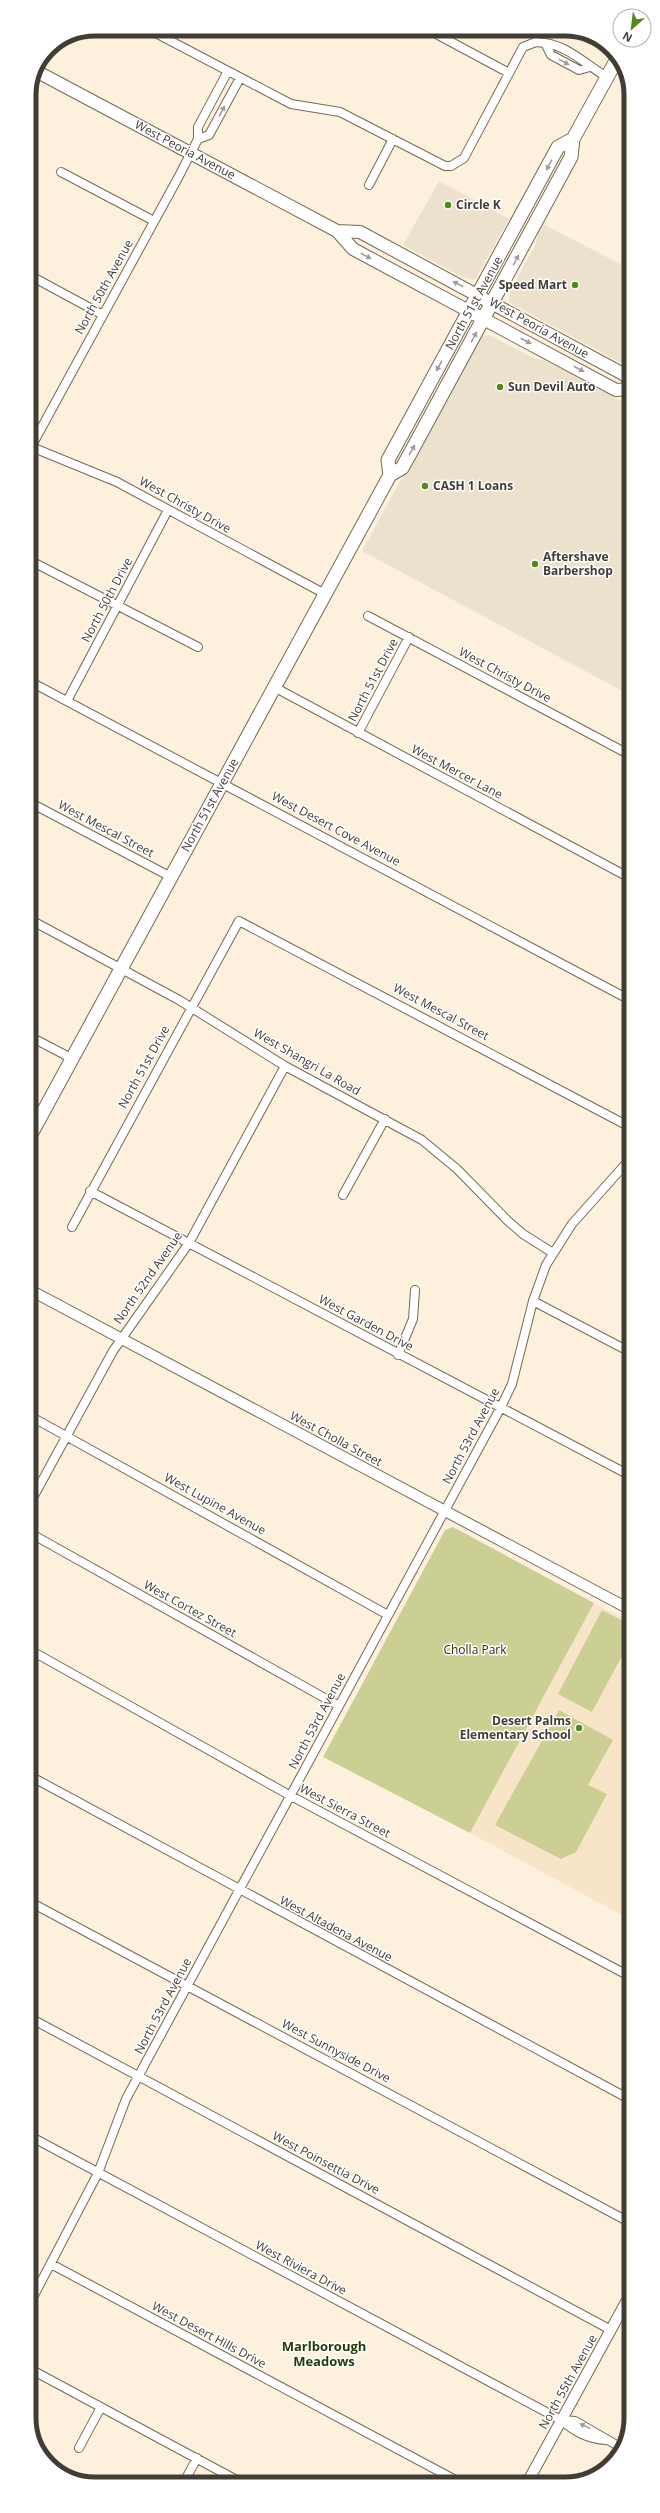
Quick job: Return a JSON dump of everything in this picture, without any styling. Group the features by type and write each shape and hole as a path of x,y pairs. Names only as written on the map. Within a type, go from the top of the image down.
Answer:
{"main road":[{"name":"North 51st Avenue","path":"36,1125 390,475 402,468 484,318 571,157 573,139 615,63"},
{"name":"West Peoria Avenue","path":"40,73 337,231 353,250 484,318 616,390 624,389"},
{"name":"North 51st Avenue","path":"390,475 388,460 558,147 573,139"},
{"name":"West Peoria Avenue","path":"337,231 360,232 624,374"}],"street":[{"path":"161,36 290,104 340,112 445,166 458,162 464,158 523,47 536,42 556,45 584,60 590,67 607,77"},
{"path":"440,36 509,73"},
{"path":"544,43 551,55 579,70 590,67"},
{"path":"228,71 198,127 198,139 209,135 240,78"},
{"name":"North 50th Avenue","path":"36,436 198,139"},
{"path":"369,185 393,139"},
{"path":"61,172 154,221"},
{"path":"36,279 103,315"},
{"name":"West Christy Drive","path":"36,449 117,482 325,594"},
{"name":"North 50th Drive","path":"67,701 168,510"},
{"path":"36,563 118,604 198,647"},
{"name":"West Christy Drive","path":"368,616 624,752"},
{"name":"North 51st Drive","path":"358,733 409,637"},
{"name":"West Desert Cove Avenue","path":"36,685 223,782 624,997"},
{"name":"West Mercer Lane","path":"274,687 624,875"},
{"name":"West Mescal Street","path":"36,806 171,877"},
{"name":"North 51st Drive","path":"72,1227 90,1191 239,920"},
{"name":"West Mescal Street","path":"239,920 624,1124"},
{"name":"West Shangri La Road","path":"36,923 122,968 191,1007 285,1066 385,1119 427,1144 457,1169 508,1221 523,1234 553,1253"},
{"path":"36,1039 72,1058"},
{"name":"North 52nd Avenue","path":"36,1492 120,1338 189,1243 285,1066"},
{"path":"343,1195 385,1119"},
{"name":"North 53rd Avenue","path":"36,2292 98,2173 126,2099 501,1407 512,1384 533,1301 546,1265 572,1224 624,1166"},
{"name":"West Garden Drive","path":"90,1191 398,1355 501,1407 624,1473"},
{"path":"398,1355 413,1319 415,1290"},
{"name":"West Cholla Street","path":"36,1293 444,1512 624,1606"},
{"path":"533,1301 624,1349"},
{"name":"West Lupine Avenue","path":"36,1419 388,1615"},
{"name":"West Cortez Street","path":"36,1536 339,1706"},
{"name":"West Sierra Street","path":"36,1653 291,1796 624,1973"},
{"name":"West Altadena Avenue","path":"36,1779 239,1891 624,2096"},
{"name":"West Sunnyside Drive","path":"36,1905 624,2219"},
{"name":"West Poinsettia Drive","path":"36,2021 611,2330"},
{"name":"West Riviera Drive","path":"36,2139 561,2420 575,2421 596,2431 606,2440 617,2446"},
{"name":"West Desert Hills Drive","path":"51,2264 450,2477"},
{"name":"North 55th Avenue","path":"530,2477 624,2306"},
{"path":"36,2372 231,2477"},
{"path":"79,2448 101,2407"},
{"path":"187,2477 197,2458"}],"shaded area":[{"path":"439,181 509,219 477,277 473,280 458,275 403,245"},
{"path":"541,223 624,266 624,365 509,302 510,291 536,244"},
{"path":"489,335 529,356 550,363 624,403 624,692 362,551 475,344 481,336"},
{"name":"Desert Palms Elementary School","path":"594,1603 624,1618 624,1916 470,1833"}],"green space":[{"name":"Cholla Park","path":"453,1527 594,1603 470,1833 323,1757 445,1530"},
{"path":"602,1610 624,1621 624,1652 592,1712 558,1694"},
{"path":"559,1710 613,1740 588,1785 607,1794 576,1852 561,1859 495,1825"}],"place":[{"name":"Circle K","path":"448,205"},
{"name":"Speed Mart","path":"575,285"},
{"name":"Sun Devil Auto","path":"500,387"},
{"name":"CASH 1 Loans","path":"425,486"},
{"name":"Aftershave Barbershop","path":"535,564"},
{"name":"Desert Palms Elementary School","path":"579,1728"}],"district":[{"name":"Marlborough Meadows","path":"324,2354"}]}
